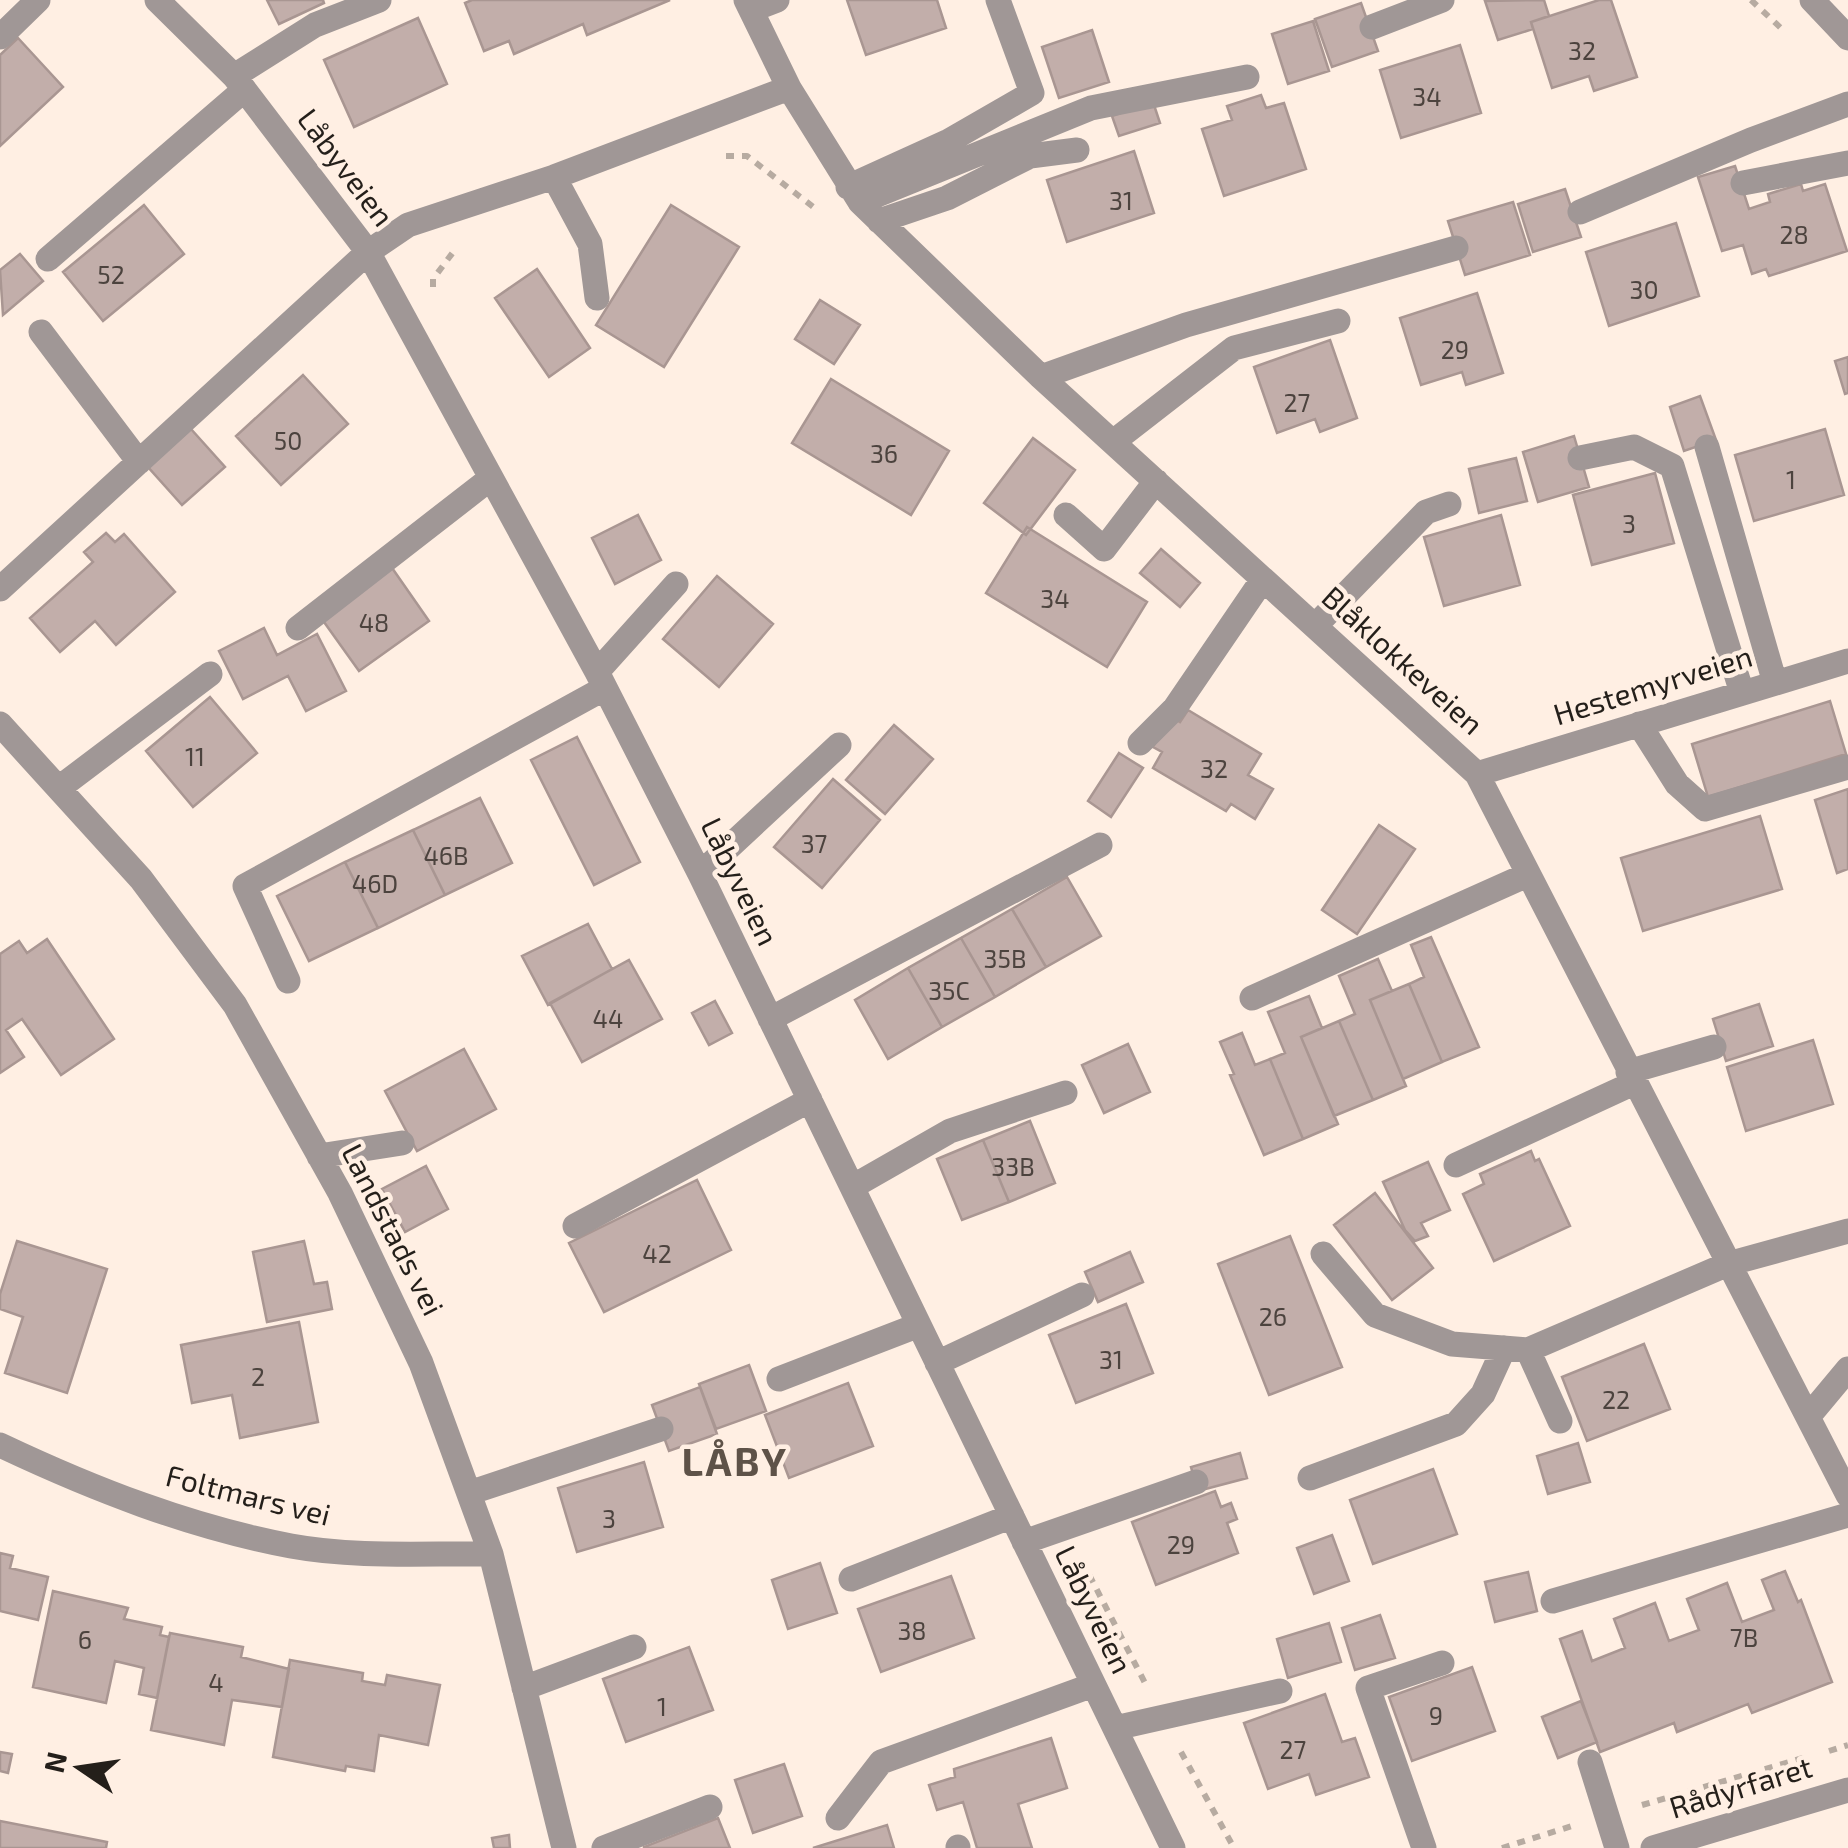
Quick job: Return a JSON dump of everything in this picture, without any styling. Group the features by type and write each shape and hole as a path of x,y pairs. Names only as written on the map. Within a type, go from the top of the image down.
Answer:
{"street":[{"path":"0,37 38,0"},
{"name":"Låbyveien","path":"157,0 239,83 368,252 601,680 700,874 1173,1848"},
{"path":"48,258 239,83 315,24 379,0"},
{"path":"748,5 776,0"},
{"path":"854,195 1032,93 998,0"},
{"path":"1372,27 1442,0"},
{"path":"1812,0 1844,25"},
{"name":"Blåklokkeveien","path":"748,5 789,88 854,195 1040,376 1478,774 1848,1495"},
{"path":"854,195 1091,108 1247,78"},
{"path":"0,590 368,252 408,225 554,177 789,88"},
{"path":"1580,212 1848,104"},
{"path":"879,221 947,198 1030,156 1077,150"},
{"path":"1743,183 1848,163"},
{"path":"554,177 590,244 598,298"},
{"path":"1040,376 1186,325 1456,248"},
{"path":"1113,442 1234,348 1338,321"},
{"path":"41,332 139,462"},
{"path":"1580,458 1634,447 1672,466 1742,693"},
{"path":"1707,447 1775,683"},
{"path":"298,628 491,478"},
{"path":"1066,515 1104,549 1156,481"},
{"path":"1315,626 1426,512 1449,504"},
{"path":"1140,743 1175,708 1263,578"},
{"path":"288,981 244,886 601,680 676,584"},
{"name":"Hestemyrveien","path":"1478,774 1848,660"},
{"path":"59,788 210,674"},
{"name":"Landstads vei","path":"0,724 141,878 235,1004 319,1156 422,1364 491,1554 564,1848"},
{"path":"1639,724 1677,784 1705,808 1848,767"},
{"path":"700,874 839,744"},
{"path":"770,1019 1100,845"},
{"path":"1252,998 1527,875"},
{"path":"1456,1165 1631,1077 1714,1047"},
{"path":"852,1187 950,1130 1065,1093"},
{"path":"575,1226 810,1100"},
{"path":"319,1156 402,1143"},
{"path":"1323,1254 1375,1315 1452,1344 1516,1349 1728,1264 1848,1231"},
{"path":"937,1363 1082,1295"},
{"path":"779,1380 919,1325"},
{"path":"1516,1349 1560,1421"},
{"path":"1310,1478 1456,1424 1516,1349"},
{"path":"1808,1417 1848,1369"},
{"path":"468,1493 661,1429"},
{"name":"Foltmars vei","path":"0,1445 65,1476 181,1518 292,1546 346,1552 491,1554"},
{"path":"1024,1542 1196,1482"},
{"path":"1552,1601 1848,1515"},
{"path":"852,1579 1012,1516"},
{"path":"524,1688 634,1648"},
{"path":"1424,1848 1368,1688 1442,1662"},
{"path":"838,1818 881,1762 1093,1684"},
{"path":"1114,1728 1280,1691"},
{"path":"1590,1762 1617,1848"},
{"name":"Rådyrfaret","path":"1670,1846 1848,1790"},
{"path":"604,1848 710,1807"}],"path":[{"path":"1502,1848 1848,1745"}],"building":[{"path":"267,0 323,0 324,3 279,24"},
{"path":"670,0 587,35 583,24 514,54 509,41 484,51 465,3"},
{"path":"847,0 937,0 946,28 866,55"},
{"path":"1544,0 1549,16 1531,22 1533,29 1498,40 1485,1"},
{"path":"1599,0 1611,0 1637,77 1594,91 1589,76 1552,88 1531,22"},
{"path":"1361,3 1378,51 1332,67 1315,19"},
{"path":"418,18 447,84 354,127 324,60"},
{"path":"1313,21 1329,71 1288,84 1272,34"},
{"path":"1092,30 1109,82 1059,98 1042,47"},
{"path":"18,38 63,87 0,146 0,55"},
{"path":"1460,45 1481,113 1401,138 1380,70"},
{"path":"1261,95 1266,108 1284,103 1306,169 1224,196 1202,129 1232,120 1227,106"},
{"path":"1153,102 1160,123 1119,136 1112,116"},
{"path":"1134,151 1154,213 1067,242 1047,180"},
{"path":"1735,166 1749,209 1770,202 1768,194 1801,184 1803,191 1825,184 1847,251 1769,276 1766,269 1752,274 1743,245 1722,251 1698,177"},
{"path":"1565,189 1581,237 1533,252 1518,204"},
{"path":"1513,202 1530,255 1465,275 1448,221"},
{"path":"144,205 184,254 103,321 63,272"},
{"path":"671,205 739,247 664,367 596,325"},
{"path":"1676,223 1699,296 1609,326 1586,252"},
{"path":"20,254 43,281 3,315 0,270"},
{"path":"537,269 590,348 549,377 495,298"},
{"path":"1477,293 1503,373 1466,385 1462,372 1421,385 1400,318"},
{"path":"820,300 860,325 834,364 795,339"},
{"path":"1330,340 1357,418 1320,432 1315,419 1277,433 1254,367"},
{"path":"1848,357 1848,393 1845,394 1835,361"},
{"path":"303,375 348,424 281,485 236,436"},
{"path":"831,379 949,451 911,515 792,443"},
{"path":"1700,396 1716,440 1684,451 1670,407"},
{"path":"191,429 225,467 182,505 148,467"},
{"path":"1825,429 1844,495 1754,521 1735,455"},
{"path":"1574,436 1589,487 1538,502 1523,452"},
{"path":"1033,438 1075,470 1026,535 984,503"},
{"path":"1516,458 1527,501 1479,513 1469,469"},
{"path":"1655,473 1674,543 1592,565 1573,495"},
{"path":"638,515 661,560 615,584 592,538"},
{"path":"1501,515 1520,585 1444,606 1424,537"},
{"path":"1027,527 1147,602 1107,667 986,593"},
{"path":"106,533 115,542 124,534 175,592 116,645 95,621 60,652 30,618 93,562 84,552"},
{"path":"1161,549 1200,583 1180,607 1140,573"},
{"path":"390,565 429,621 359,671 319,615"},
{"path":"717,576 773,624 719,687 663,639"},
{"path":"264,628 277,655 317,634 346,691 306,711 288,676 243,699 219,651"},
{"path":"210,697 257,753 193,807 146,751"},
{"path":"1830,701 1846,754 1708,797 1692,744"},
{"path":"1188,710 1261,754 1248,775 1273,789 1255,819 1231,804 1226,811 1153,768 1162,752 1153,747 1170,716 1180,722"},
{"path":"894,725 933,759 885,814 846,780"},
{"path":"577,737 640,862 594,885 531,760"},
{"path":"1119,753 1143,768 1111,817 1088,801"},
{"path":"833,779 880,820 822,888 774,847"},
{"path":"1848,789 1848,869 1837,873 1815,800"},
{"path":"480,798 512,863 445,895 413,830"},
{"path":"1760,816 1782,889 1643,931 1621,858"},
{"path":"1379,825 1415,849 1357,934 1322,910"},
{"path":"413,830 445,895 378,928 345,862"},
{"path":"345,862 378,928 309,961 277,896"},
{"path":"1067,877 1101,936 1046,967 1012,909"},
{"path":"1012,909 1046,967 995,997 961,938"},
{"path":"588,924 612,969 548,1005 522,956"},
{"path":"1431,937 1479,1047 1442,1062 1409,984 1424,977 1411,945"},
{"path":"961,938 995,997 942,1027 908,968"},
{"path":"47,939 114,1039 61,1075 22,1019 6,1030 24,1057 0,1073 0,954 19,941 27,953"},
{"path":"1378,959 1392,991 1370,1000 1406,1086 1373,1100 1339,1021 1355,1014 1339,976"},
{"path":"629,960 662,1019 582,1062 550,1003"},
{"path":"908,968 942,1027 888,1059 855,1000"},
{"path":"1409,984 1442,1062 1403,1079 1370,1000"},
{"path":"1309,996 1322,1028 1301,1037 1338,1124 1303,1139 1270,1059 1285,1053 1268,1012"},
{"path":"715,1001 732,1033 709,1045 692,1013"},
{"path":"1759,1004 1773,1046 1726,1061 1713,1019"},
{"path":"1339,1021 1373,1100 1334,1116 1301,1037"},
{"path":"1242,1033 1255,1065 1270,1059 1303,1139 1264,1155 1220,1042"},
{"path":"1813,1040 1833,1104 1746,1131 1727,1067"},
{"path":"1128,1044 1150,1092 1104,1113 1082,1065"},
{"path":"464,1049 496,1109 417,1151 385,1091"},
{"path":"1030,1121 1055,1183 1009,1202 983,1140"},
{"path":"983,1140 1009,1202 962,1220 937,1159"},
{"path":"1531,1151 1535,1161 1539,1159 1570,1226 1494,1261 1463,1194 1484,1184 1480,1174"},
{"path":"1428,1162 1450,1210 1421,1223 1428,1236 1415,1241 1405,1230 1383,1182"},
{"path":"426,1166 448,1209 405,1232 382,1189"},
{"path":"697,1180 731,1250 604,1312 569,1243"},
{"path":"1375,1193 1433,1268 1392,1300 1334,1225"},
{"path":"1290,1236 1342,1367 1269,1395 1218,1264"},
{"path":"17,1241 107,1269 67,1393 5,1373 23,1317 0,1309 0,1294"},
{"path":"304,1241 314,1284 327,1282 332,1309 267,1322 253,1252"},
{"path":"1130,1252 1143,1282 1098,1302 1085,1272"},
{"path":"1126,1304 1153,1373 1076,1403 1049,1335"},
{"path":"299,1322 318,1422 240,1438 232,1395 192,1403 181,1345"},
{"path":"1644,1344 1670,1409 1587,1441 1562,1377"},
{"path":"749,1365 766,1411 716,1429 699,1384"},
{"path":"848,1383 873,1446 789,1478 765,1415"},
{"path":"700,1387 717,1434 669,1451 652,1405"},
{"path":"1578,1443 1590,1482 1548,1494 1537,1456"},
{"path":"1240,1453 1247,1478 1198,1491 1191,1467"},
{"path":"644,1462 663,1527 577,1552 558,1488"},
{"path":"1433,1469 1457,1534 1373,1564 1350,1500"},
{"path":"1215,1491 1221,1507 1231,1503 1237,1519 1227,1523 1238,1553 1156,1585 1132,1522"},
{"path":"1332,1535 1349,1581 1314,1594 1297,1548"},
{"path":"0,1553 13,1556 10,1568 48,1577 38,1620 0,1611"},
{"path":"820,1563 837,1613 788,1629 772,1580"},
{"path":"1785,1571 1798,1602 1801,1600 1832,1682 1752,1713 1748,1704 1677,1732 1674,1723 1600,1752 1560,1639 1582,1631 1592,1661 1625,1648 1614,1619 1655,1603 1669,1641 1699,1630 1687,1599 1727,1583 1742,1622 1774,1610 1762,1580"},
{"path":"1528,1572 1537,1611 1495,1622 1485,1582"},
{"path":"951,1576 974,1638 881,1672 858,1609"},
{"path":"53,1591 128,1608 124,1619 162,1627 160,1635 169,1637 157,1698 139,1694 144,1668 115,1661 106,1703 33,1687"},
{"path":"1380,1615 1395,1658 1355,1670 1342,1628"},
{"path":"1329,1623 1341,1662 1288,1678 1277,1639"},
{"path":"170,1633 243,1647 241,1657 289,1669 282,1707 232,1700 224,1745 151,1730"},
{"path":"689,1647 713,1710 626,1742 603,1679"},
{"path":"290,1660 363,1673 362,1681 385,1685 387,1675 440,1685 428,1745 379,1735 374,1771 346,1766 345,1771 273,1757"},
{"path":"1472,1667 1495,1731 1412,1761 1389,1697"},
{"path":"1325,1694 1342,1742 1355,1738 1369,1777 1316,1795 1309,1774 1268,1789 1244,1723"},
{"path":"1581,1701 1597,1742 1558,1758 1542,1717"},
{"path":"1051,1738 1067,1788 1018,1804 1032,1848 977,1848 963,1802 937,1810 929,1785 955,1777 954,1769"},
{"path":"0,1752 12,1754 8,1773 0,1771"},
{"path":"784,1764 802,1816 753,1833 735,1780"},
{"path":"718,1818 730,1848 644,1848 644,1847"},
{"path":"0,1821 107,1842 106,1848 0,1848"},
{"path":"887,1825 894,1848 813,1848"},
{"path":"509,1835 510,1848 494,1848 492,1838"}],"district":[{"name":"LÅBY","path":"735,1462"}]}
